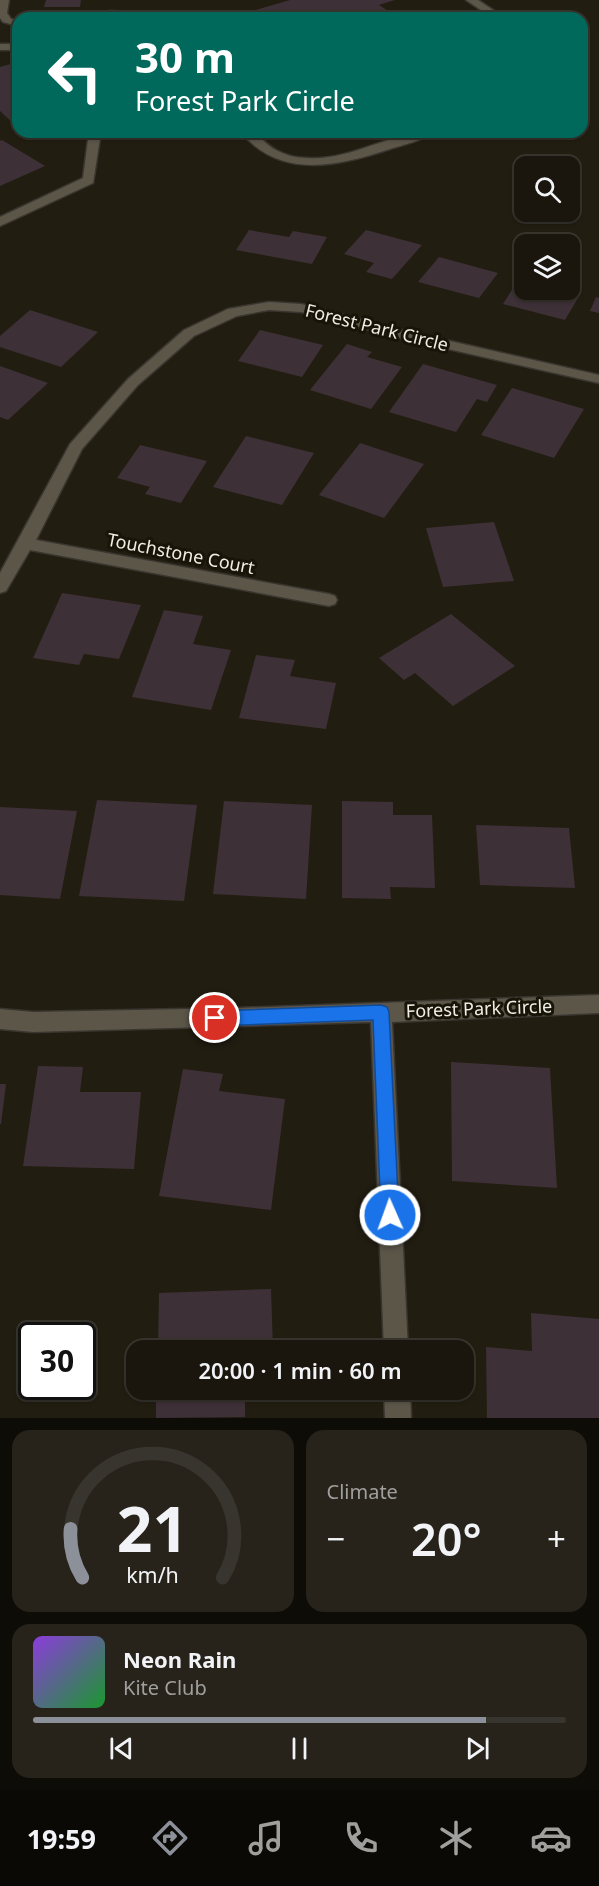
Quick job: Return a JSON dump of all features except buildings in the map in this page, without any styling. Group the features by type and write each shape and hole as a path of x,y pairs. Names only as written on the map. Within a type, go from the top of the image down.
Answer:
{"street":[{"path":"4,0 2,13 8,22 12,22"},
{"path":"471,0 490,12"},
{"path":"0,222 89,180 94,138"},
{"path":"254,138 273,153 300,160 330,162 407,138"},
{"name":"Forest Park Circle","path":"0,587 26,544 75,447 133,382 189,333 233,312 269,306 301,308 404,335 599,379"},
{"name":"Touchstone Court","path":"26,544 329,600"},
{"name":"Forest Park Circle","path":"0,1019 33,1022 599,1004"},
{"path":"381,1012 396,1340"},
{"path":"397,1400 398,1418"}],"route":[{"path":"215,1018 381,1012 390,1215"}]}
